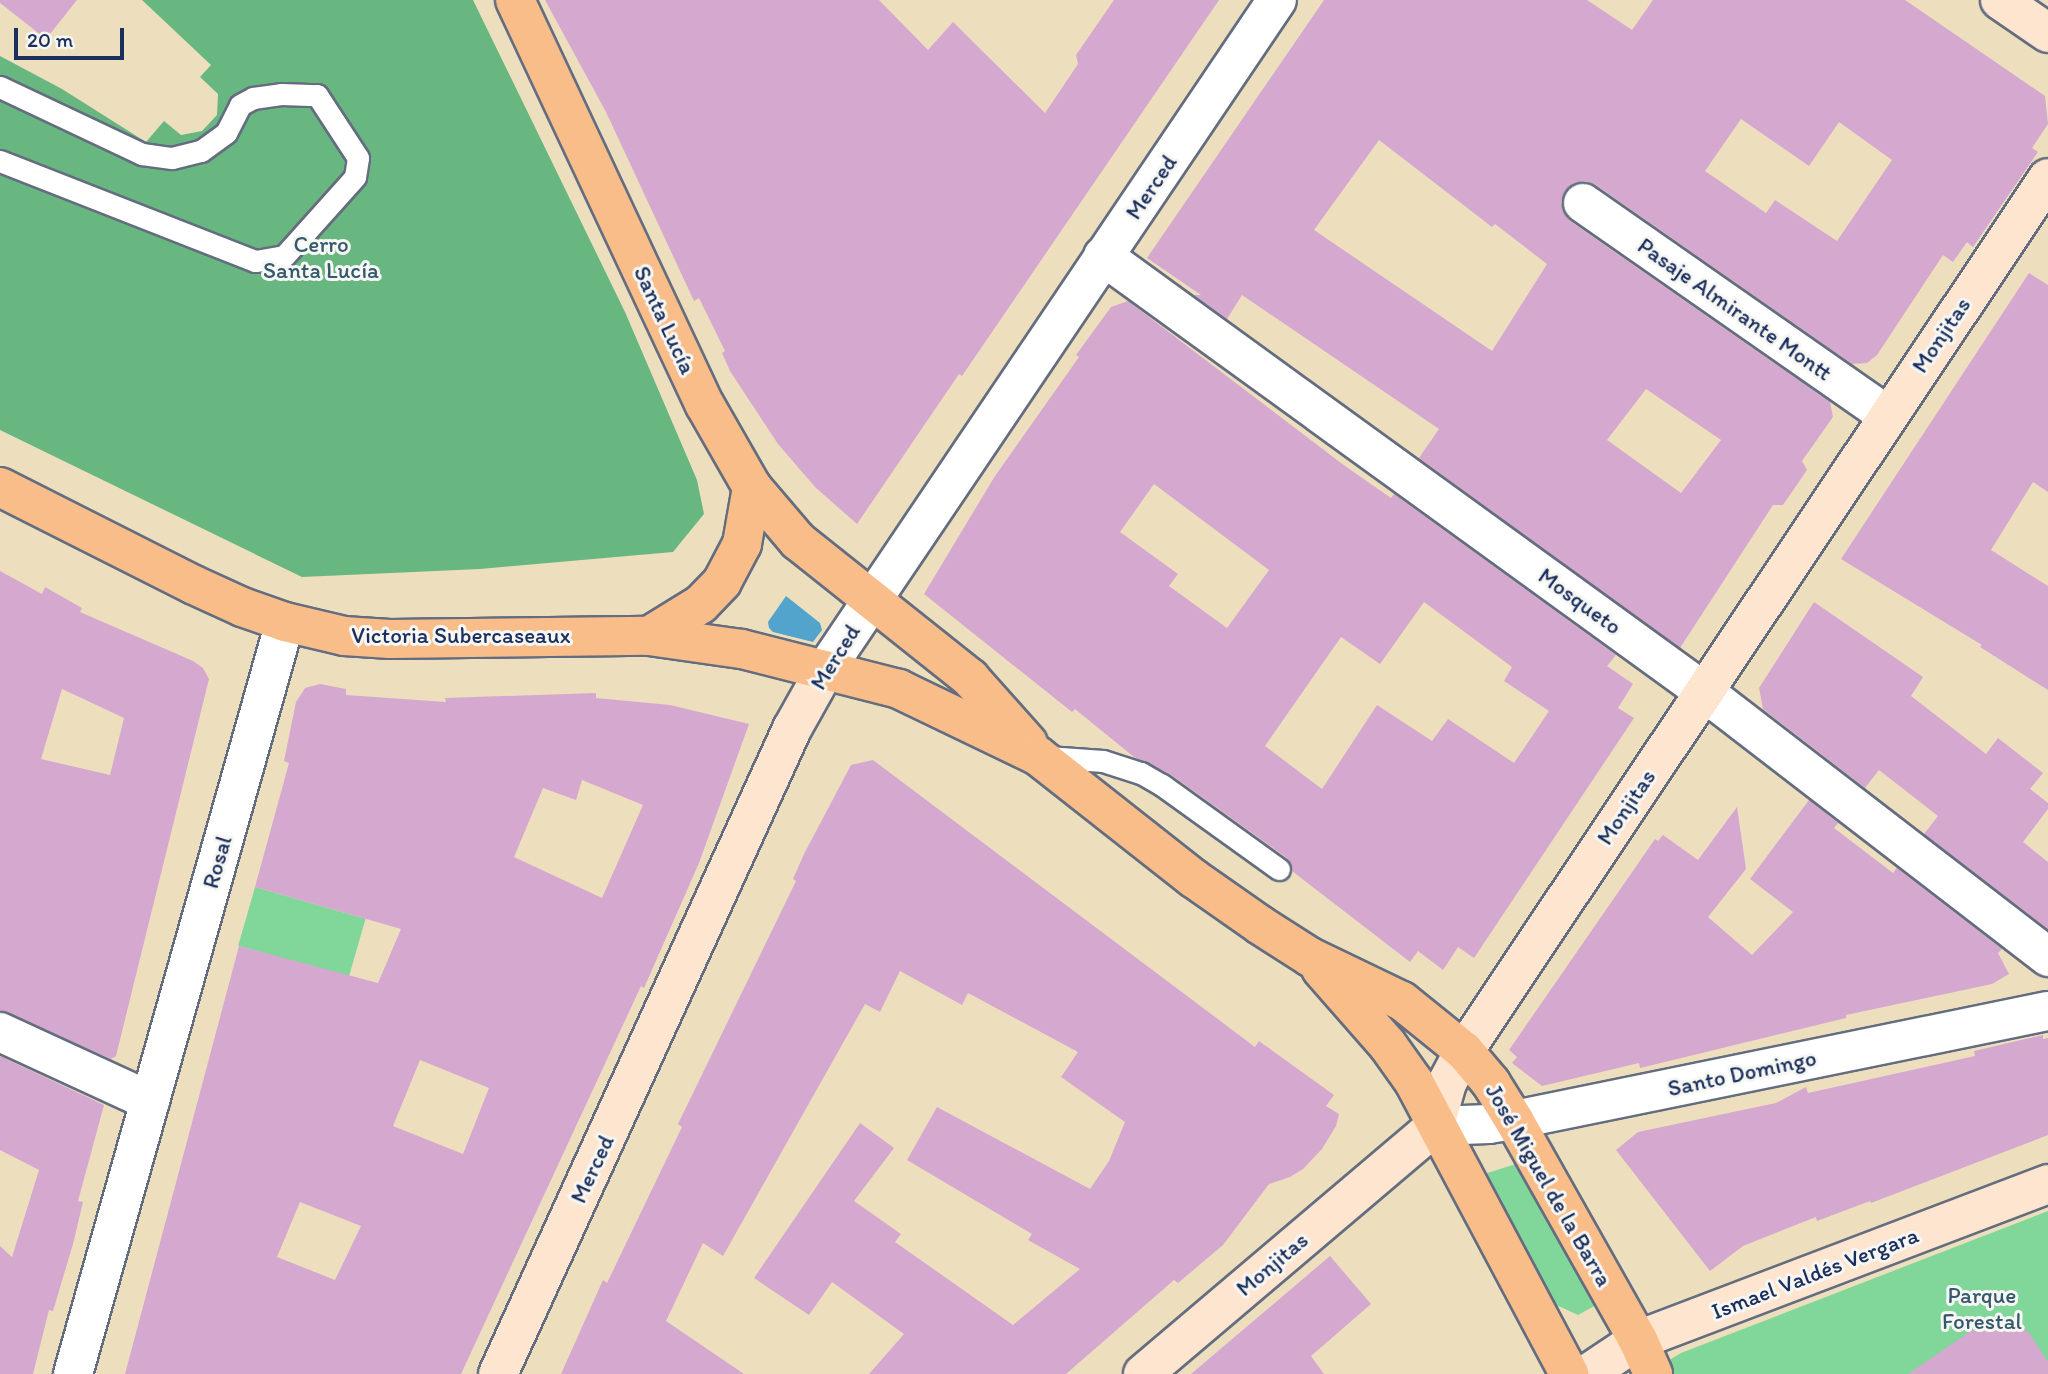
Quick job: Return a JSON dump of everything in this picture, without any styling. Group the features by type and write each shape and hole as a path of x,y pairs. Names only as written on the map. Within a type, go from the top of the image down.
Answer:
{"main road":[{"name":"Santa Lucía","path":"515,0 705,405 752,487 798,541 870,601"},
{"path":"2000,0 2048,33"},
{"name":"Monjitas","path":"1143,1374 1435,1126 1447,1083 1464,1051 2048,178"},
{"name":"Victoria Subercaseaux","path":"0,487 242,607 285,622 344,636 390,639 649,636 742,649 825,670"},
{"path":"649,636 701,604 722,582 742,544 752,487"},
{"name":"José Miguel de la Barra","path":"870,601 970,678 1038,756 1193,877 1310,957 1402,1001 1464,1051 1491,1083 1514,1119 1646,1357"},
{"name":"José Miguel de la Barra","path":"825,670 867,679 928,701 1038,756"},
{"name":"Merced","path":"498,1374 792,729 825,670"},
{"name":"José Miguel de la Barra","path":"1310,957 1387,1044 1414,1082 1569,1374"},
{"name":"Ismael Valdés Vergara","path":"1587,1374 1646,1357 2048,1184"}],"street":[{"name":"Merced","path":"825,670 1277,0"},
{"name":"Pasaje Almirante Montt","path":"1583,203 1887,415"},
{"name":"Mosqueto","path":"1103,256 1703,691 2048,957"},
{"name":"Rosal","path":"73,1374 285,622"},
{"name":"Santo Domingo","path":"1435,1126 1476,1125 1514,1119 2048,1011"},
{"path":"0,1032 150,1101"}],"lane":[{"path":"0,87 142,154 172,158 201,151 226,133 240,105 253,98 281,94 317,95 358,158 355,177 284,256 255,261 0,161"},
{"path":"664,285 718,398 705,405"},
{"path":"1038,756 1103,761 1141,774 1162,785 1279,869"}],"green space":[{"name":"Cerro Santa Lucía","path":"142,0 473,0 625,312 697,480 704,514 673,552 480,569 302,577 0,430 0,56 62,89 146,142 164,121 181,135 202,131 217,115 218,94 200,77 211,65"},
{"path":"255,887 366,919 349,977 238,946"},
{"path":"1519,1163 1598,1304 1578,1315 1552,1303 1481,1175"},
{"name":"Parque Forestal","path":"2048,1211 2048,1374 1646,1374 1681,1353"}],"water":[{"path":"786,596 820,623 822,630 813,642 773,632 769,628 768,622"}],"building":[{"path":"0,0 77,0 46,39 0,3"},
{"path":"545,0 879,0 928,50 953,22 1045,113 1078,64 1076,55 1114,0 1219,0 962,376 959,374 857,524 815,487 778,444 730,371 722,353 725,351 699,298 694,301 606,112"},
{"path":"1324,0 1587,0 1632,30 1653,0 1905,0 2045,96 2048,124 2032,148 2038,152 1973,247 1967,242 1953,262 1943,255 1877,355 1867,363 1852,364 1596,185 1586,181 1574,183 1565,191 1561,202 1563,212 1570,221 1830,402 1833,417 1802,461 1807,470 1783,505 1773,505 1680,648 1419,458 1439,429 1242,295 1227,319 1194,295 1201,295 1147,258","holes":["1741,119 1809,166 1839,122 1892,160 1837,241 1775,200 1766,213 1705,171","1379,140 1492,227 1495,224 1547,264 1492,351 1314,230","1646,389 1721,440 1681,493 1607,440"]},
{"path":"2029,273 2048,285 2048,492 2033,482 1991,550 2048,586 2048,690 1980,647 1982,645 1841,559"},
{"path":"1128,301 1345,466 1391,498 1394,494 1616,655 1607,666 1633,684 1618,708 1634,718 1474,958 1458,947 1443,970 1418,951 1410,962 1292,871 1287,858 1170,774 1134,757 1075,709 1072,712 924,594 995,476 1111,307","holes":["1154,484 1269,570 1227,628 1169,586 1178,574 1120,532","1424,602 1512,667 1504,681 1549,711 1514,763 1448,719 1432,741 1377,705 1322,789 1265,746 1341,637 1380,664"]},
{"path":"0,571 42,594 45,587 82,608 80,612 193,661 203,668 209,679 116,1056 111,1059 0,1010","holes":["62,689 124,718 110,775 41,759"]},
{"path":"1814,602 1923,677 1911,696 1986,754 1998,738 2043,773 2030,789 2048,803 2048,809 2023,842 2048,862 2048,929 1924,834 1938,816 1879,770 1865,788 1763,709 1759,688"},
{"path":"320,684 346,689 346,695 446,702 445,698 596,693 596,698 670,705 749,724 699,863 644,988 641,986 461,1374 125,1374 239,946 378,983 401,929 255,887 289,763 284,761 296,702 305,688","holes":["582,780 643,805 602,898 514,857 543,788 576,800","420,1060 489,1088 463,1154 393,1126","300,1202 361,1226 335,1280 277,1257"]},
{"path":"873,760 1255,1047 1259,1041 1334,1095 1326,1106 1339,1114 1336,1126 1322,1149 1303,1169 1269,1184 1223,1245 1178,1283 1174,1280 1066,1374 869,1374 904,1334 832,1282 809,1315 754,1278 860,1123 894,1148 854,1201 901,1234 895,1242 1013,1325 1080,1269 1028,1240 1032,1234 907,1160 937,1107 1090,1189 1109,1161 1125,1122 1061,1077 1078,1052 968,993 962,1005 900,971 880,1012 865,1004 723,1256 703,1243 666,1321 744,1374 561,1374 603,1280 607,1283 682,1127 678,1124 796,881 793,879 804,854 851,765"},
{"path":"1809,800 1838,823 1834,828 1893,873 1897,868 2002,949 1998,953 2009,974 1992,984 1846,1015 1846,1018 1640,1068 1639,1063 1542,1086 1512,1063 1517,1057 1509,1050 1655,839 1658,841 1663,835 1698,860 1737,807 1746,869 1708,917 1752,955 1793,912 1750,879"},
{"path":"2043,1035 2043,1039 2048,1038 2048,1135 1871,1203 1870,1201 1817,1221 1816,1217 1743,1246 1710,1271 1616,1150 1638,1132 1776,1103 1806,1087 1808,1093 1975,1056 1974,1051"},
{"path":"0,1056 104,1105 78,1201 83,1202 73,1244 53,1311 49,1310 33,1374 0,1374 0,1246 12,1257 39,1170 0,1150"},
{"path":"1330,1256 1371,1304 1311,1356 1324,1374 1191,1374"},
{"path":"2004,1317 2013,1319 2029,1333 2048,1362 2048,1374 1908,1374 1987,1320"}]}
